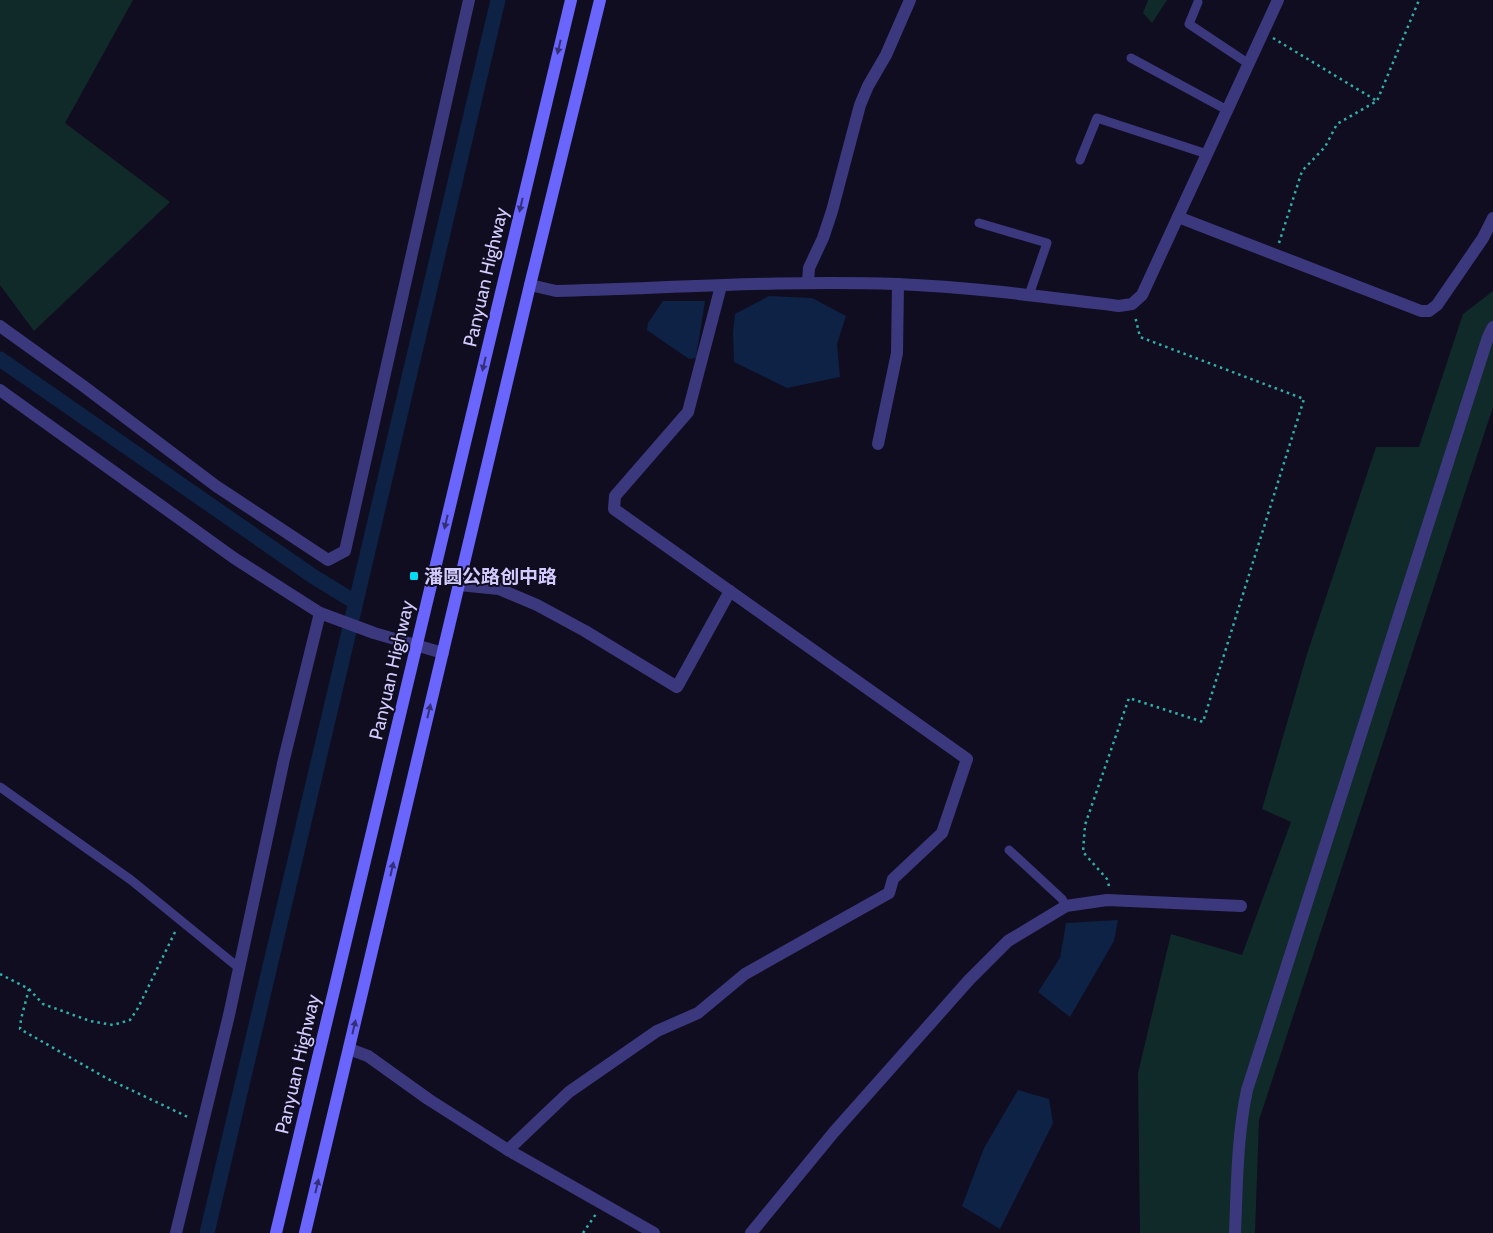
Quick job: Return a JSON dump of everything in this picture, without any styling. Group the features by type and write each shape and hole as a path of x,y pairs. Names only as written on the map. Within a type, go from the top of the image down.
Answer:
{"main road":[{"name":"Panyuan Highway","path":"276,1233 570,0"},
{"path":"305,1233 530,285 600,0"}],"street":[{"path":"0,326 216,486 328,560 345,551 469,0"},
{"path":"808,282 809,268 823,238 832,211 860,105 868,86 886,55 910,0"},
{"path":"530,285 556,292 808,282 898,284 1029,295 1119,306 1132,304 1142,295 1278,0"},
{"path":"1178,217 1421,311 1429,311 1437,305 1488,238 1493,218"},
{"path":"878,444 897,353 898,284"},
{"path":"508,1150 569,1092 657,1031 698,1012 745,974 889,894 892,879 942,833 967,759 614,509 615,496 688,412 721,286"},
{"path":"1235,1233 1238,1156 1247,1090 1488,337 1493,327"},
{"path":"0,390 234,558 320,613 416,646 443,653"},
{"path":"459,585 499,589 537,605 585,631 677,687 730,591"},
{"path":"176,1233 239,968 284,759 320,613"},
{"path":"751,1233 834,1132 976,973 1008,941 1066,906 1108,900 1241,906"},
{"path":"349,1049 368,1056 428,1099 508,1150 654,1233"}],"lane":[{"path":"1198,2 1189,24 1248,64"},
{"path":"1131,58 1228,110"},
{"path":"1080,160 1097,118 1207,154"},
{"path":"979,223 1047,243 1029,295"},
{"path":"0,787 131,880 239,968"},
{"path":"1008,850 1062,899 1066,906"}],"path":[{"path":"1275,254 1302,171 1325,147 1336,124 1377,101 1419,0"},
{"path":"1263,32 1377,101"},
{"path":"1108,900 1109,887 1107,879 1083,852 1085,824 1129,698 1203,722 1304,399 1140,336 1132,304"},
{"path":"0,974 29,989 43,1004 90,1021 113,1025 130,1020 138,1008 181,920"},
{"path":"29,989 20,1030 108,1079 202,1124"},
{"path":"583,1233 602,1204"}],"green space":[{"path":"0,0 133,0 65,123 170,202 34,331 0,285"},
{"path":"1148,0 1167,0 1152,23 1143,13"},
{"path":"1493,291 1493,407 1259,1120 1255,1233 1140,1233 1138,1073 1171,934 1242,955 1291,822 1262,809 1307,654 1376,447 1419,447 1463,314"}],"water":[{"path":"769,296 812,298 846,316 837,344 840,377 787,388 734,362 733,333 735,314"},
{"path":"663,301 705,301 696,358 689,359 647,330 648,323"},
{"path":"1118,920 1114,941 1070,1017 1038,992 1060,958 1066,923"},
{"path":"1018,1090 1049,1099 1053,1123 1000,1229 962,1206 984,1148"}],"waterway":[{"path":"207,1233 498,0"},
{"path":"0,359 314,577 355,602"}],"place":[{"name":"潘圆公路创中路","path":"414,576"}]}
